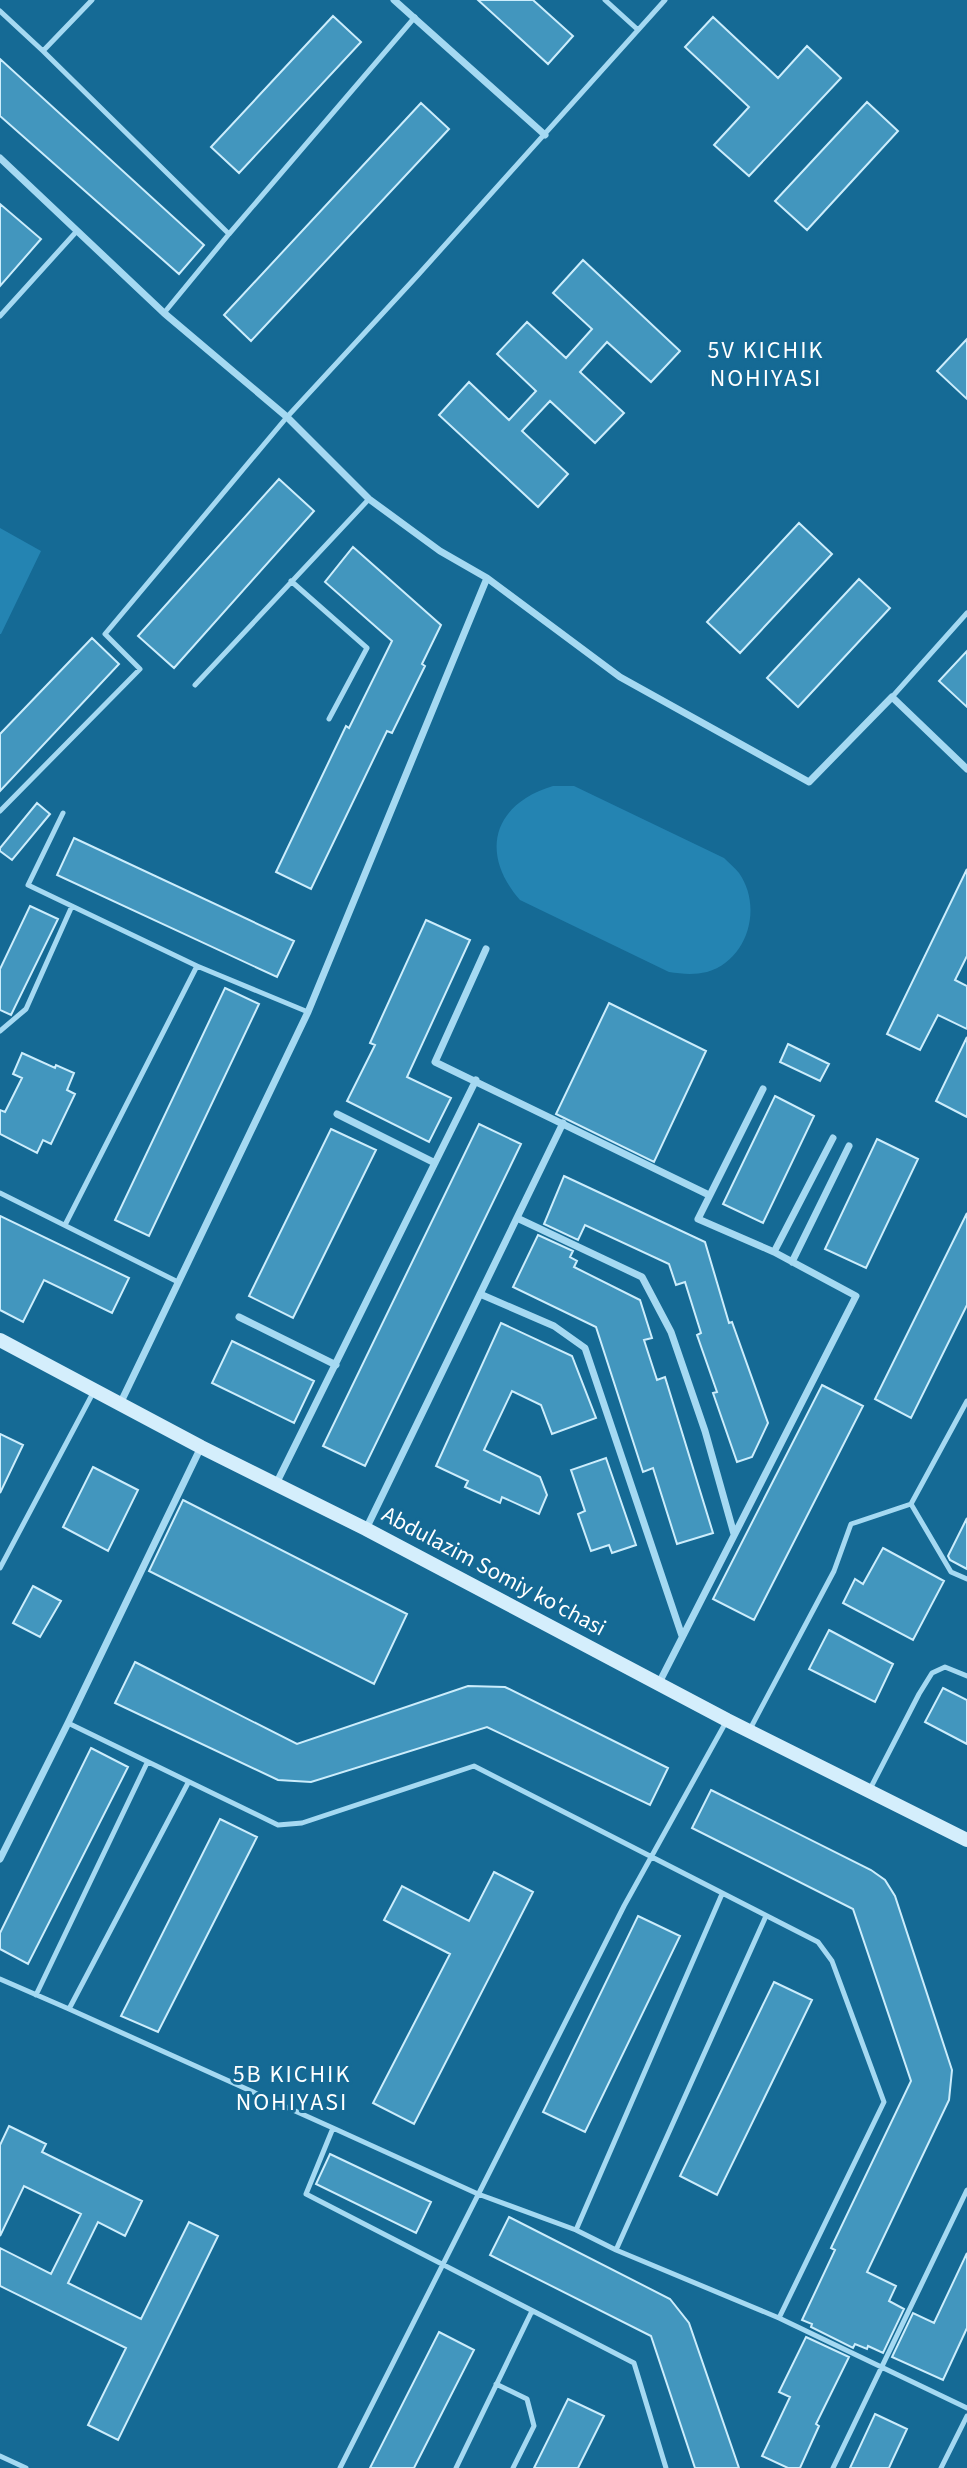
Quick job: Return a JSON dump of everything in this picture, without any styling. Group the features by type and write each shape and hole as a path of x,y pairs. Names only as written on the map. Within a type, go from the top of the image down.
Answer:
{"street":[{"path":"394,0 545,135"},
{"path":"0,158 164,313 287,416 369,499 440,551 487,578 620,677 809,782 892,697 967,769"},
{"path":"120,1405 308,1012 487,578"},
{"path":"486,950 435,1062 709,1195"},
{"path":"276,1485 475,1080"},
{"path":"658,1684 856,1296 774,1252 698,1219 763,1089"},
{"path":"337,1114 435,1163"},
{"path":"366,1529 563,1123"},
{"path":"774,1252 833,1138"},
{"path":"792,1262 849,1146"},
{"path":"517,1218 642,1277 671,1332 705,1431 734,1534"},
{"path":"480,1294 554,1326 585,1348 682,1636"},
{"path":"239,1317 336,1365"},
{"name":"Abdulazim Somiy ko'chasi","path":"0,1340 727,1720 967,1840"},
{"path":"0,1859 201,1447"}],"lane":[{"path":"43,51 92,0"},
{"path":"605,0 637,29"},
{"path":"0,811 140,669 105,635 287,416 665,0"},
{"path":"0,11 229,234"},
{"path":"164,313 415,17"},
{"path":"0,316 76,232"},
{"path":"195,685 369,499"},
{"path":"290,581 367,648 329,719"},
{"path":"892,697 967,613"},
{"path":"63,813 28,885 197,965 308,1012"},
{"path":"0,1031 26,1009 72,906"},
{"path":"65,1225 197,965"},
{"path":"0,1194 178,1282"},
{"path":"0,1569 94,1391"},
{"path":"749,1731 834,1571 851,1524 911,1504 967,1401"},
{"path":"911,1504 951,1572 967,1579"},
{"path":"869,1792 932,1673 945,1667 967,1676"},
{"path":"340,2468 624,1906 727,1720"},
{"path":"68,1723 278,1825 302,1822 474,1766 818,1942 832,1961 884,2102 779,2318"},
{"path":"36,1994 147,1763"},
{"path":"69,2009 188,1783"},
{"path":"576,2230 722,1894"},
{"path":"616,2250 766,1916"},
{"path":"0,1979 478,2194 576,2230 616,2250 779,2318 967,2408"},
{"path":"333,2128 306,2193 634,2363 666,2468"},
{"path":"833,2468 967,2190"},
{"path":"456,2468 532,2311"},
{"path":"496,2384 527,2399 534,2426 513,2468"},
{"path":"941,2468 967,2416"},
{"path":"0,2456 26,2468"}],"shaded area":[{"path":"0,528 41,551 1,634 0,634"},
{"path":"553,786 574,786 724,858 739,873 750,901 747,931 733,956 721,966 707,972 669,972 520,900 499,865 499,832 505,818 517,805 533,794"}],"building":[{"path":"478,0 533,0 573,36 548,64"},
{"path":"333,16 361,42 239,173 211,147"},
{"path":"713,17 778,78 807,46 841,78 749,176 714,145 749,107 685,47"},
{"path":"0,59 204,245 179,274 0,116"},
{"path":"867,102 898,131 807,230 775,201"},
{"path":"421,103 449,129 251,341 224,315"},
{"path":"0,204 41,239 0,286"},
{"path":"583,260 680,351 651,382 607,342 580,372 624,413 595,443 550,401 522,431 568,474 538,507 439,415 469,382 509,420 536,391 497,354 527,322 566,358 592,329 553,293"},
{"path":"967,339 967,399 937,371"},
{"path":"279,479 314,511 174,668 138,636"},
{"path":"799,523 832,554 740,653 707,622"},
{"path":"353,547 441,625 422,664 425,666 392,733 387,731 311,889 276,872 346,726 349,728 392,641 325,582"},
{"path":"859,579 890,608 798,707 767,678"},
{"path":"92,638 119,664 0,791 0,734"},
{"path":"967,651 967,707 939,681"},
{"path":"37,803 50,814 12,860 0,851 0,848"},
{"path":"74,838 294,941 277,977 57,875"},
{"path":"967,869 967,956 955,980 967,986 967,1029 938,1015 920,1050 887,1034"},
{"path":"30,906 58,919 11,1015 0,1010 0,969"},
{"path":"426,920 470,940 407,1077 451,1098 429,1142 347,1101 375,1045 370,1043"},
{"path":"225,988 259,1004 149,1236 115,1220"},
{"path":"609,1003 706,1051 654,1162 556,1114"},
{"path":"967,1037 967,1117 936,1101"},
{"path":"788,1044 829,1064 820,1081 780,1062"},
{"path":"22,1053 55,1068 56,1065 74,1073 67,1090 75,1094 51,1144 43,1140 37,1153 0,1134 0,1110 5,1112 22,1078 13,1074"},
{"path":"775,1096 814,1116 763,1223 723,1204"},
{"path":"479,1124 521,1144 365,1466 323,1446"},
{"path":"331,1129 376,1150 293,1318 249,1296"},
{"path":"877,1139 918,1159 866,1268 825,1249"},
{"path":"564,1176 705,1242 729,1323 732,1322 768,1423 752,1457 737,1462 713,1393 717,1392 697,1335 701,1333 685,1282 676,1285 669,1264 585,1225 578,1240 544,1224"},
{"path":"967,1213 967,1305 911,1418 875,1399"},
{"path":"0,1216 129,1278 112,1313 44,1280 23,1322 0,1310"},
{"path":"538,1235 573,1251 570,1257 577,1261 574,1267 640,1300 652,1338 644,1340 657,1380 665,1377 713,1533 677,1544 653,1468 643,1472 596,1327 513,1287"},
{"path":"501,1323 572,1356 596,1418 552,1434 541,1405 512,1391 484,1450 540,1477 547,1495 539,1514 502,1497 500,1503 465,1487 468,1481 436,1466"},
{"path":"232,1341 314,1381 294,1423 212,1383"},
{"path":"822,1385 863,1406 754,1620 713,1599"},
{"path":"0,1434 23,1445 0,1493"},
{"path":"606,1458 636,1545 612,1553 609,1545 591,1551 578,1514 585,1511 571,1470"},
{"path":"93,1467 138,1490 108,1551 63,1527"},
{"path":"183,1500 407,1614 374,1684 149,1571"},
{"path":"967,1518 967,1569 950,1560 948,1556"},
{"path":"883,1548 944,1581 913,1640 843,1603 855,1579 863,1584"},
{"path":"33,1586 61,1601 40,1637 13,1623"},
{"path":"829,1630 893,1664 875,1702 809,1669"},
{"path":"135,1662 297,1744 468,1686 505,1687 668,1768 650,1805 487,1727 311,1782 278,1780 115,1703"},
{"path":"943,1688 967,1700 967,1744 925,1722"},
{"path":"91,1748 128,1767 28,1964 0,1949 0,1933"},
{"path":"711,1790 871,1870 885,1880 895,1896 952,2070 949,2100 867,2272 896,2286 889,2301 904,2309 883,2353 868,2346 867,2349 855,2344 853,2348 802,2320 835,2250 831,2248 911,2081 853,1909 692,1828"},
{"path":"220,1819 257,1837 158,2032 121,2016"},
{"path":"494,1872 533,1892 414,2124 373,2103 450,1954 384,1920 402,1886 469,1921"},
{"path":"638,1916 680,1936 585,2132 543,2112"},
{"path":"774,1982 812,2000 717,2195 680,2176"},
{"path":"9,2126 46,2144 42,2152 142,2201 125,2236 98,2222 68,2283 141,2319 189,2222 218,2236 118,2440 88,2425 126,2348 0,2286 0,2248 51,2274 81,2214 24,2186 0,2236 0,2145"},
{"path":"330,2154 431,2202 416,2233 316,2184"},
{"path":"509,2217 670,2299 689,2323 739,2468 695,2468 651,2336 490,2255"},
{"path":"967,2253 967,2328 943,2380 892,2357 913,2313 934,2323"},
{"path":"439,2332 474,2350 414,2468 370,2468"},
{"path":"806,2337 849,2357 816,2424 819,2426 800,2468 788,2468 762,2456 790,2397 779,2392"},
{"path":"568,2399 604,2416 578,2468 534,2468"},
{"path":"875,2414 907,2429 889,2468 850,2468"}],"district":[{"name":"5V KICHIK NOHIYASI","path":"766,364"},
{"name":"5B KICHIK NOHIYASI","path":"292,2088"}]}
